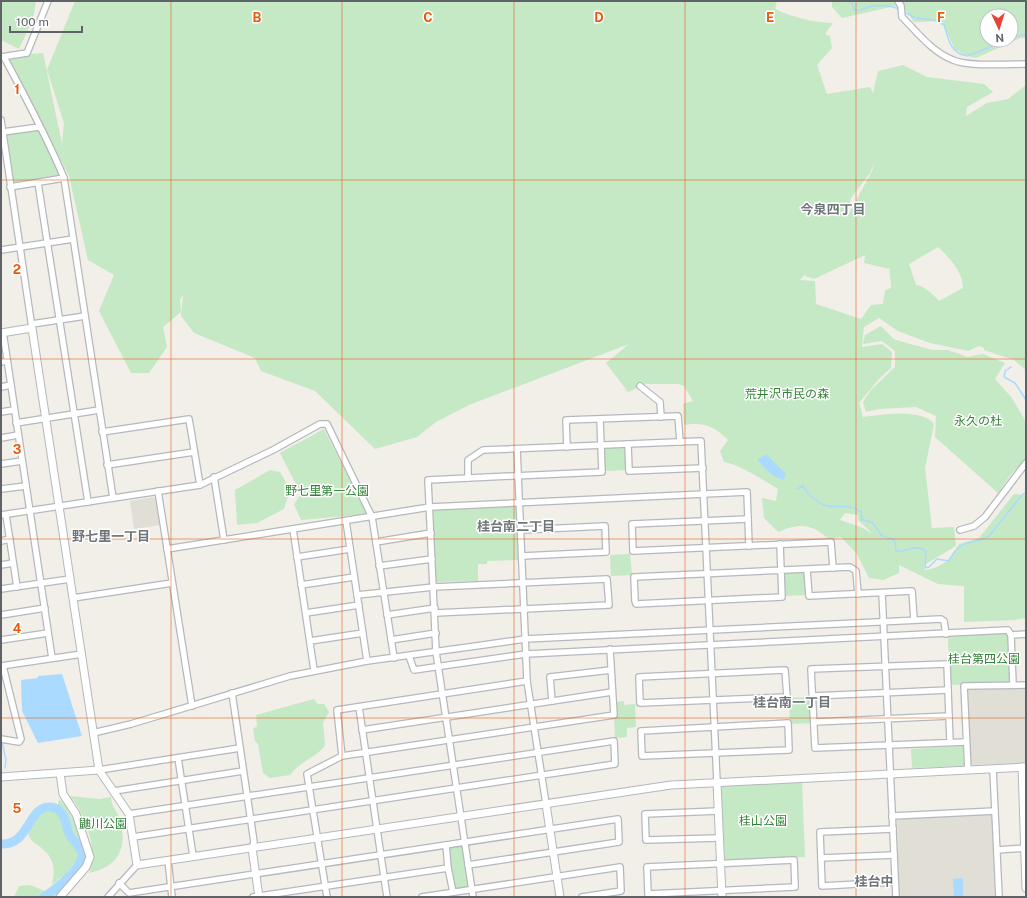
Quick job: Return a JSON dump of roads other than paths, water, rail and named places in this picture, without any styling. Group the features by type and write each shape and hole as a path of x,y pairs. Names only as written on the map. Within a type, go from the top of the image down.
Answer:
{"street":[{"path":"48,1 27,53 3,57 49,142 64,178 112,498"},
{"path":"898,1 902,6 902,17 924,40 953,61 984,65 1026,64"},
{"path":"1,120 4,162 10,187 32,326 99,770 129,814 138,864"},
{"path":"3,132 39,126"},
{"path":"10,187 64,178"},
{"path":"38,183 88,502"},
{"path":"1,250 73,239"},
{"path":"52,658 11,385 4,362 2,332 85,316"},
{"path":"1,387 11,385"},
{"path":"640,386 660,402 661,417"},
{"path":"1,412 14,410"},
{"path":"16,423 99,410"},
{"path":"567,447 566,420 678,416 680,442"},
{"path":"102,432 189,419 200,485"},
{"path":"473,897 436,652 428,480 602,472 600,419"},
{"path":"17,587 10,539 3,515 200,485 273,450 320,424 327,424 372,517 394,658"},
{"path":"1,438 18,436"},
{"path":"468,478 468,460 483,450 701,441 722,894"},
{"path":"628,444 629,471 702,468"},
{"path":"517,449 527,681 560,897"},
{"path":"107,465 194,452"},
{"path":"1,464 22,461"},
{"path":"960,530 974,526 985,517 1026,463"},
{"path":"214,478 224,540"},
{"path":"1,490 26,486"},
{"path":"158,491 192,706"},
{"path":"167,549 430,507 747,492 749,546"},
{"path":"748,519 632,524 633,551 831,542 833,568"},
{"path":"346,521 367,661"},
{"path":"521,530 605,526 606,552 522,556"},
{"path":"293,529 314,670"},
{"path":"376,542 431,533"},
{"path":"1,541 10,539"},
{"path":"780,544 781,571 782,597 636,604 634,577 781,571 807,570 850,567 856,571 858,594"},
{"path":"297,557 350,549"},
{"path":"380,566 432,559"},
{"path":"1,565 13,563"},
{"path":"807,570 809,596 912,591 914,620"},
{"path":"301,585 354,577"},
{"path":"1,589 70,578"},
{"path":"357,595 383,591 434,587 607,579 609,605 435,610 387,615"},
{"path":"73,598 172,583"},
{"path":"882,593 896,897"},
{"path":"306,613 359,605"},
{"path":"1,615 45,608"},
{"path":"93,733 131,724 314,670 367,661 525,639 941,619 944,621 946,634"},
{"path":"410,656 414,670 526,654 1008,630 1011,635 1013,684"},
{"path":"1,640 48,633"},
{"path":"310,641 363,633"},
{"path":"391,640 436,633"},
{"path":"1011,635 1026,634"},
{"path":"327,897 307,774 342,756 614,715 610,649"},
{"path":"1,739 19,742 21,739 2,666 82,654"},
{"path":"950,742 947,664 811,669 815,748 966,742"},
{"path":"552,701 550,677 611,670"},
{"path":"785,670 787,697 713,700 640,703 639,677 785,670"},
{"path":"342,756 337,710 527,681"},
{"path":"968,770 964,686 1013,684 1026,685"},
{"path":"813,696 948,690"},
{"path":"362,730 612,692"},
{"path":"232,693 254,842 252,848 256,873 257,897 448,868"},
{"path":"359,707 387,897"},
{"path":"814,722 949,716"},
{"path":"788,724 789,750 716,753 642,756 641,731 714,726 788,724"},
{"path":"129,814 614,741 615,764 133,837"},
{"path":"1,777 99,770 240,748"},
{"path":"178,758 193,856"},
{"path":"108,897 119,883 138,864 671,785 993,770 1024,767 1026,888"},
{"path":"993,770 999,897"},
{"path":"114,791 243,771"},
{"path":"60,773 63,794 76,814 90,854 89,861 60,897"},
{"path":"718,810 645,814 646,840 720,838"},
{"path":"892,816 995,811"},
{"path":"119,883 129,892 618,819 619,842 468,865"},
{"path":"893,828 820,832 822,886 895,882"},
{"path":"446,845 452,892"},
{"path":"997,850 1025,848"},
{"path":"821,858 894,856"},
{"path":"168,860 172,897"},
{"path":"794,860 795,887 722,894 648,894 647,867 721,864 794,860"},
{"path":"422,897 620,867 621,891 582,897"}],"water":[{"path":"766,454 786,474 783,480 772,475 757,460"},
{"path":"62,674 82,736 38,743 22,711 21,680 38,678 38,676"},
{"path":"963,878 963,897 954,897 953,879"}],"waterway":[{"path":"851,1 854,10 861,10 876,6 890,6 899,9"},
{"path":"903,11 915,18 934,20 944,25 951,45 961,54 967,56 988,48"},
{"path":"1019,36 1026,34"},
{"path":"1011,367 1005,371 1004,377 1015,383 1026,400"},
{"path":"797,489 803,486 810,495 824,505 857,509 861,512 862,520 872,522 882,536 893,539 895,542 896,551 914,548 926,551 925,568 929,567 937,559 949,561 953,553 962,545 989,536 1026,492"},
{"path":"2,742 6,760 5,768"},
{"path":"1,844 10,843 17,839 32,819 42,809 53,807 61,812 64,816 69,834 82,851 82,857 77,868 72,874 44,897"}],"district":[{"name":"今泉四丁目","path":"833,209"},
{"name":"桂台南二丁目","path":"516,526"},
{"name":"野七里一丁目","path":"111,536"},
{"name":"桂台南一丁目","path":"792,702"},
{"name":"桂台中","path":"874,881"}],"park label":[{"name":"荒井沢市民の森","path":"787,394"},
{"name":"永久の杜","path":"978,421"},
{"name":"野七里第一公園","path":"327,491"},
{"name":"桂台第四公園","path":"984,659"},
{"name":"桂山公園","path":"763,821"},
{"name":"鼬川公園","path":"103,824"}]}
